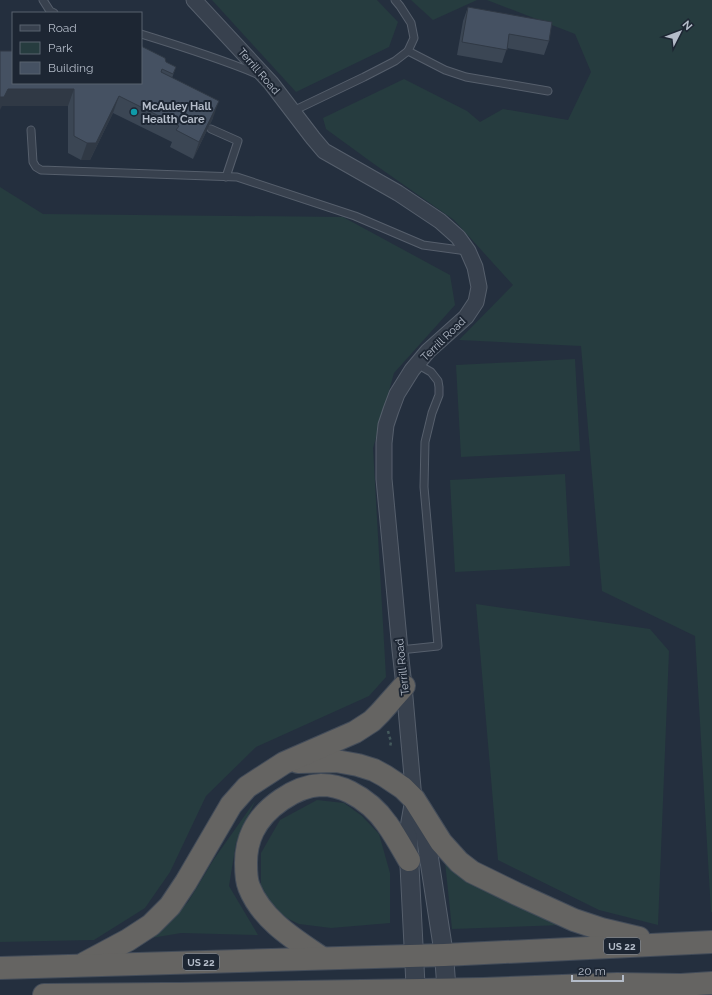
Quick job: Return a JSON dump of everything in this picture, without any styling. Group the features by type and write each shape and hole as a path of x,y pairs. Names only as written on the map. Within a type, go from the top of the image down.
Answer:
{"highway":[{"path":"79,966 128,940 151,925 170,906 186,882 231,804 247,787 284,763 355,732 372,721 404,686"},
{"path":"284,763 336,761 374,770 403,788 414,799 441,842 459,862 472,872 574,920 601,929 664,944"},
{"path":"322,958 287,935 258,904 248,887 246,850 253,831 263,816 277,803 290,795 307,788 322,785 338,787 363,800 376,811 387,823 409,860"},
{"name":"US 22","path":"0,968 444,955 712,942"},
{"path":"44,995 491,992 712,983"}],"street":[{"name":"Terrill Road","path":"194,0 266,77 324,151 398,193 440,221 458,237 468,251 475,267 480,287 476,302 466,317 428,351 412,370 397,394 386,425 384,442 384,479 414,799 425,832 444,955 447,992"},
{"name":"Terrill Road","path":"414,799 408,836 415,993"}],"lane":[{"path":"43,0 52,12"},
{"path":"293,111 395,61 408,51 414,38 411,23 395,0"},
{"path":"142,34 231,63 266,77"},
{"path":"408,51 445,70 466,77 548,91"},
{"path":"211,129 238,140 226,177"},
{"path":"31,130 33,162 36,167 41,170 238,177 356,216 423,245 468,251"},
{"path":"400,650 438,646 424,488 425,442 432,413 439,395 439,387 435,376 417,364"}],"green space":[{"path":"212,0 377,0 398,22 389,47 296,92"},
{"path":"411,0 477,0 433,20"},
{"path":"487,0 712,0 712,912 695,636 602,591 581,346 459,340 513,285 454,220 326,129 323,118 404,79 467,111 480,122 503,109 568,120 591,72 575,34"},
{"path":"0,187 43,214 343,217 450,275 455,305 394,373 373,448 386,677 369,696 256,747 206,796 170,872 145,908 94,940 0,942"},
{"path":"575,359 580,451 461,457 456,365"},
{"path":"565,474 570,566 455,572 450,480"},
{"path":"476,604 650,629 669,651 658,925 599,910 498,860"},
{"path":"317,800 344,803 362,816 379,834 390,873 390,923 331,928 299,924 276,913 261,885 261,853 280,820"},
{"path":"255,801 236,843 229,886 258,935 181,933 151,938 188,902 214,859"},
{"path":"445,862 562,925 452,929"}],"building":[{"path":"468,7 552,22 549,41 509,34 507,50 462,42"},
{"path":"142,46 165,58 166,62 176,67 173,74 162,69 161,72 219,101 199,142 176,130 179,126 119,96 96,143 87,143 74,136 74,89 8,89 4,97 0,97 0,51 12,51 12,84 142,84"}],"place":[{"name":"McAuley Hall Health Care","path":"134,112"}]}
